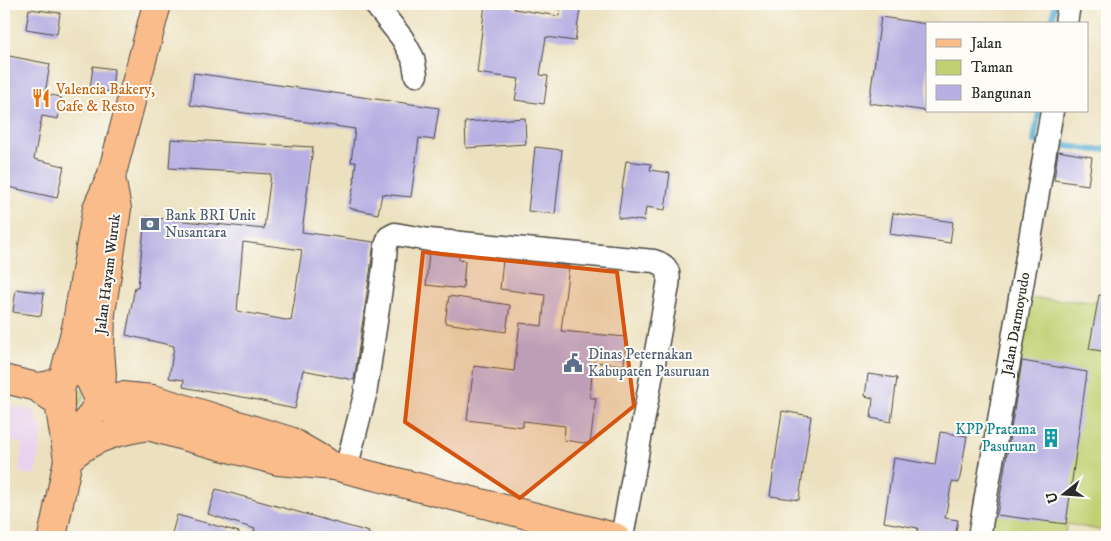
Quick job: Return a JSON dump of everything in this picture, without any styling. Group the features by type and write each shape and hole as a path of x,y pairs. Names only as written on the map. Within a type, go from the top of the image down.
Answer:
{"main road":[{"name":"Jalan Hayam Wuruk","path":"88,381 76,328 97,208 111,177 156,4"},
{"name":"Jalan Hayam Wuruk","path":"88,381 100,350 102,313 117,208 111,177"},
{"path":"4,379 37,387 88,381 122,396 153,400 290,441 340,468"},
{"path":"68,460 60,409 60,391 88,381"},
{"path":"88,381 114,412 134,422 187,438 278,461 340,468 615,537"},
{"path":"52,537 68,460 81,431 88,381"},
{"path":"37,387 50,397 60,409"},
{"path":"68,460 83,447 100,438 124,430 149,426"}],"street":[{"path":"375,4 402,38 413,58 416,75"},
{"path":"1066,22 1069,4"},
{"name":"Jalan Darmoyudo","path":"979,537 1048,132"},
{"path":"340,468 365,395 386,246 389,237 395,234 429,240 654,261 662,263 665,267 669,277 668,286 622,537"}],"highlighted area":[{"path":"423,252 617,272 634,406 520,498 405,422"}],"shaded area":[{"path":"4,406 33,410 42,431 36,475 19,473 22,443 4,441"}],"green space":[{"path":"1021,298 1098,302 1091,349 1107,352 1107,511 1105,531 1067,524 1064,537 980,537"},
{"path":"71,376 85,394 69,419"}],"building":[{"path":"485,4 514,4 514,9 559,16 561,4 581,4 575,41 546,37 540,75 548,76 544,104 515,100 519,79 477,73"},
{"path":"29,9 60,13 57,34 26,29"},
{"path":"881,17 926,24 926,111 869,103"},
{"path":"4,55 50,64 45,94 61,97 58,119 42,116 34,159 64,166 57,198 4,186"},
{"path":"93,66 114,69 112,92 90,89"},
{"path":"194,73 439,108 434,140 419,138 411,197 382,194 378,214 349,208 355,179 356,162 351,162 355,129 190,105"},
{"path":"525,118 526,144 466,148 465,122"},
{"path":"171,139 313,147 302,232 374,242 354,380 303,370 295,409 253,399 183,387 184,380 169,378 174,346 126,335 135,287 138,287 145,217 264,229 271,174 169,168","holes":["243,242 302,250 291,321 237,311"]},
{"path":"535,147 562,150 555,214 528,211"},
{"path":"1058,151 1092,157 1088,185 1054,180"},
{"path":"626,161 651,164 650,170 670,173 665,210 646,207 644,221 618,218"},
{"path":"893,213 953,222 950,243 890,234"},
{"path":"429,253 459,256 459,260 465,261 463,289 426,285"},
{"path":"503,260 569,266 561,331 626,337 624,365 593,362 590,398 596,398 590,444 564,440 565,426 523,421 523,427 467,420 474,366 514,371 520,323 542,326 545,295 500,289"},
{"path":"16,289 44,293 41,316 13,312"},
{"path":"1099,295 1107,296 1107,352 1089,349"},
{"path":"449,296 510,305 506,332 445,323"},
{"name":"KPP Pratama Pasuruan","path":"1022,361 1087,372 1066,524 997,515"},
{"path":"868,374 897,378 891,422 871,418 873,398 865,396"},
{"path":"782,411 811,416 799,500 770,496"},
{"path":"940,432 967,436 959,483 952,482 945,518 958,520 955,537 916,537 918,528 884,522 894,458 935,465"},
{"path":"216,489 369,532 368,537 265,537 253,534 255,529 208,514"},
{"path":"177,515 239,532 238,537 171,537"}],"waterway":[{"path":"1052,22 1055,4"},
{"path":"1039,112 1034,141 1094,150 1107,149"}],"place":[{"name":"Valencia Bakery, Cafe & Resto","path":"41,98"},
{"name":"Bank BRI Unit Nusantara","path":"150,224"},
{"name":"Dinas Peternakan Kabupaten Pasuruan","path":"573,363"},
{"name":"KPP Pratama Pasuruan","path":"1051,438"}]}
